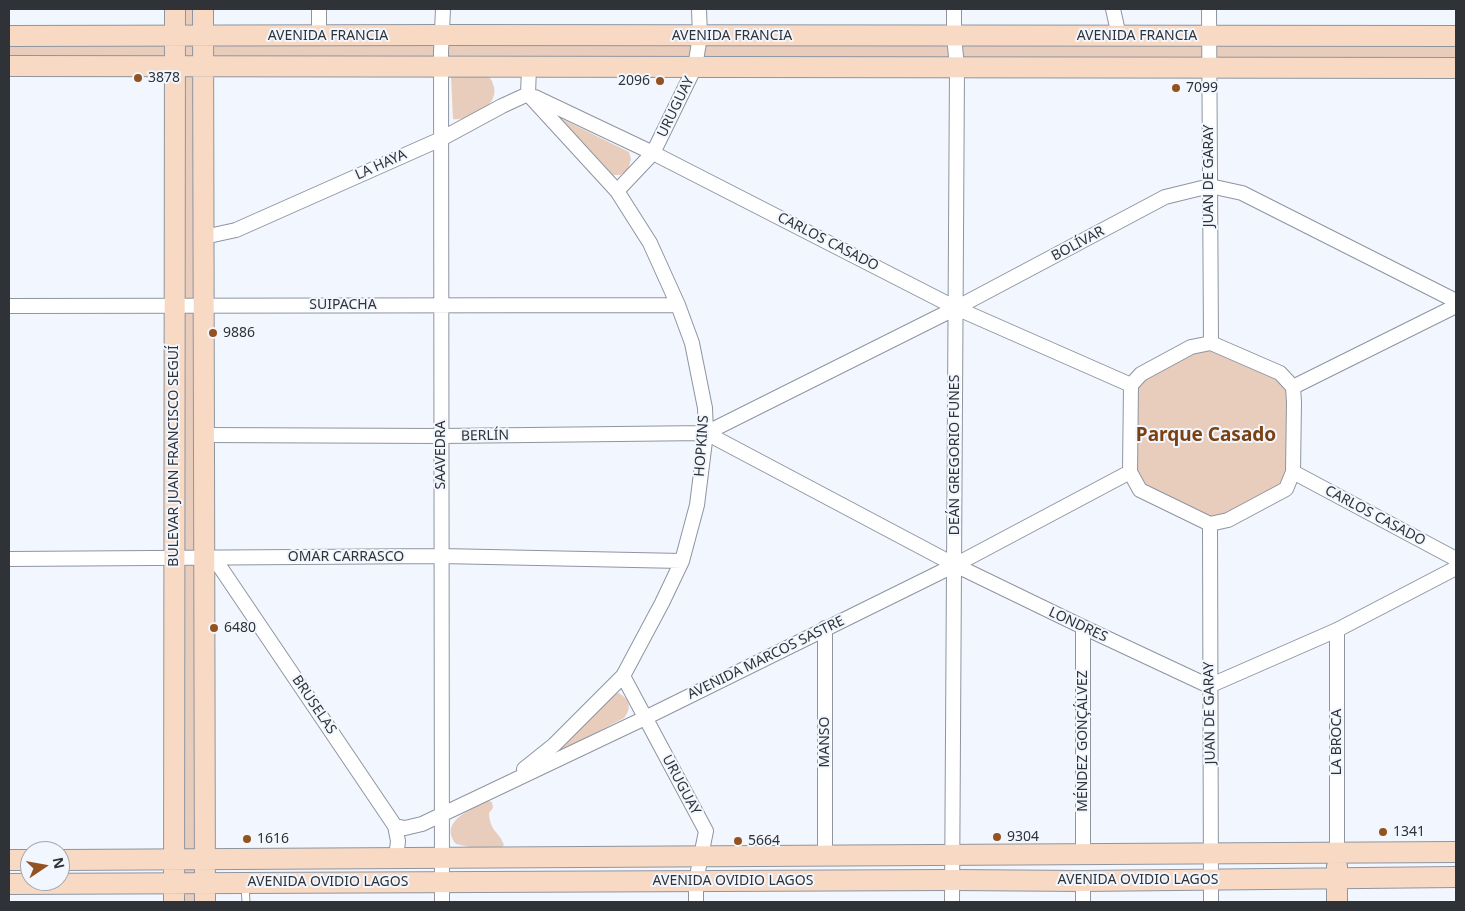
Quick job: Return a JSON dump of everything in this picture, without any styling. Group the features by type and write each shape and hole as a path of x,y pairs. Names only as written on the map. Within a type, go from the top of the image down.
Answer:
{"main road":[{"name":"BULEVAR JUAN FRANCISCO SEGUÍ","path":"174,892 175,9"},
{"path":"204,9 204,435 209,558 205,892"},
{"name":"AVENIDA FRANCIA","path":"9,36 1456,36"},
{"path":"9,66 1456,68"},
{"name":"AVENIDA OVIDIO LAGOS","path":"70,860 1456,852"},
{"path":"1336,854 1336,902"},
{"name":"AVENIDA OVIDIO LAGOS","path":"9,884 205,892 245,882 1083,881 1456,877"}],"street":[{"path":"319,9 319,36"},
{"name":"SAAVEDRA","path":"442,902 440,67 443,9"},
{"name":"URUGUAY","path":"617,191 653,153 695,67 700,36 700,9"},
{"name":"DEÁN GREGORIO FUNES","path":"952,902 957,67 954,9"},
{"path":"1113,9 1119,36"},
{"name":"JUAN DE GARAY","path":"1208,9 1211,343"},
{"path":"528,94 529,67"},
{"name":"LA HAYA","path":"204,237 236,230 441,139 528,94"},
{"name":"CARLOS CASADO","path":"528,94 653,153 956,308 1130,385"},
{"name":"HOPKINS","path":"505,784 554,746 623,676 682,561 697,505 706,433 705,408 692,343 678,305 650,243 617,191 528,94"},
{"name":"BOLÍVAR","path":"706,433 956,308 1165,197 1210,186 1242,193 1456,301"},
{"name":"SUIPACHA","path":"9,306 678,305"},
{"path":"1293,387 1456,306"},
{"path":"1211,343 1280,374 1293,387 1294,402 1293,472 1286,488 1228,520 1210,524 1140,490 1130,472 1130,385 1140,374 1191,347 1211,343"},
{"name":"BERLÍN","path":"204,435 441,436 706,433"},
{"name":"LONDRES","path":"706,433 955,565 1209,686"},
{"name":"AVENIDA MARCOS SASTRE","path":"395,826 405,828 422,824 645,718 955,565 1130,472"},
{"name":"CARLOS CASADO","path":"1293,472 1456,559"},
{"name":"JUAN DE GARAY","path":"1210,524 1211,902"},
{"name":"OMAR CARRASCO","path":"9,559 441,556 682,561"},
{"name":"BRUSELAS","path":"209,558 395,826 398,842 396,858"},
{"path":"1209,686 1337,630 1456,568"},
{"name":"MÉNDEZ GONÇÁLVEZ","path":"1083,627 1083,855"},
{"name":"MANSO","path":"825,628 825,856"},
{"name":"LA BROCA","path":"1336,854 1337,630"},
{"name":"URUGUAY","path":"623,676 706,831 696,881 696,902"},
{"path":"1083,881 1083,902"}],"lane":[{"path":"245,882 246,902"}],"shaded area":[{"path":"175,9 203,9 204,36 1456,36 1456,68 204,66 205,902 174,902 175,67 9,66 9,36 174,36"},
{"path":"454,73 479,74 489,77 495,92 489,105 475,114 460,119 453,119 451,77"},
{"path":"562,119 629,152 631,159 628,170 620,175 613,175 581,140 559,122"},
{"path":"1211,343 1293,387 1286,489 1210,524 1140,490 1130,472 1131,385"},
{"path":"619,693 626,698 629,704 624,718 563,750 561,749 561,746 613,694"},
{"path":"488,801 492,802 493,808 489,813 491,824 504,845 500,848 470,847 456,844 451,829 454,822 466,812"}],"place":[{"name":"3878","path":"138,78"},
{"name":"2096","path":"660,81"},
{"name":"7099","path":"1176,88"},
{"name":"9886","path":"213,333"},
{"name":"6480","path":"214,628"},
{"name":"1341","path":"1383,832"},
{"name":"9304","path":"997,837"},
{"name":"1616","path":"247,839"},
{"name":"5664","path":"738,841"}],"district":[{"name":"Parque Casado","path":"1206,436"}]}
